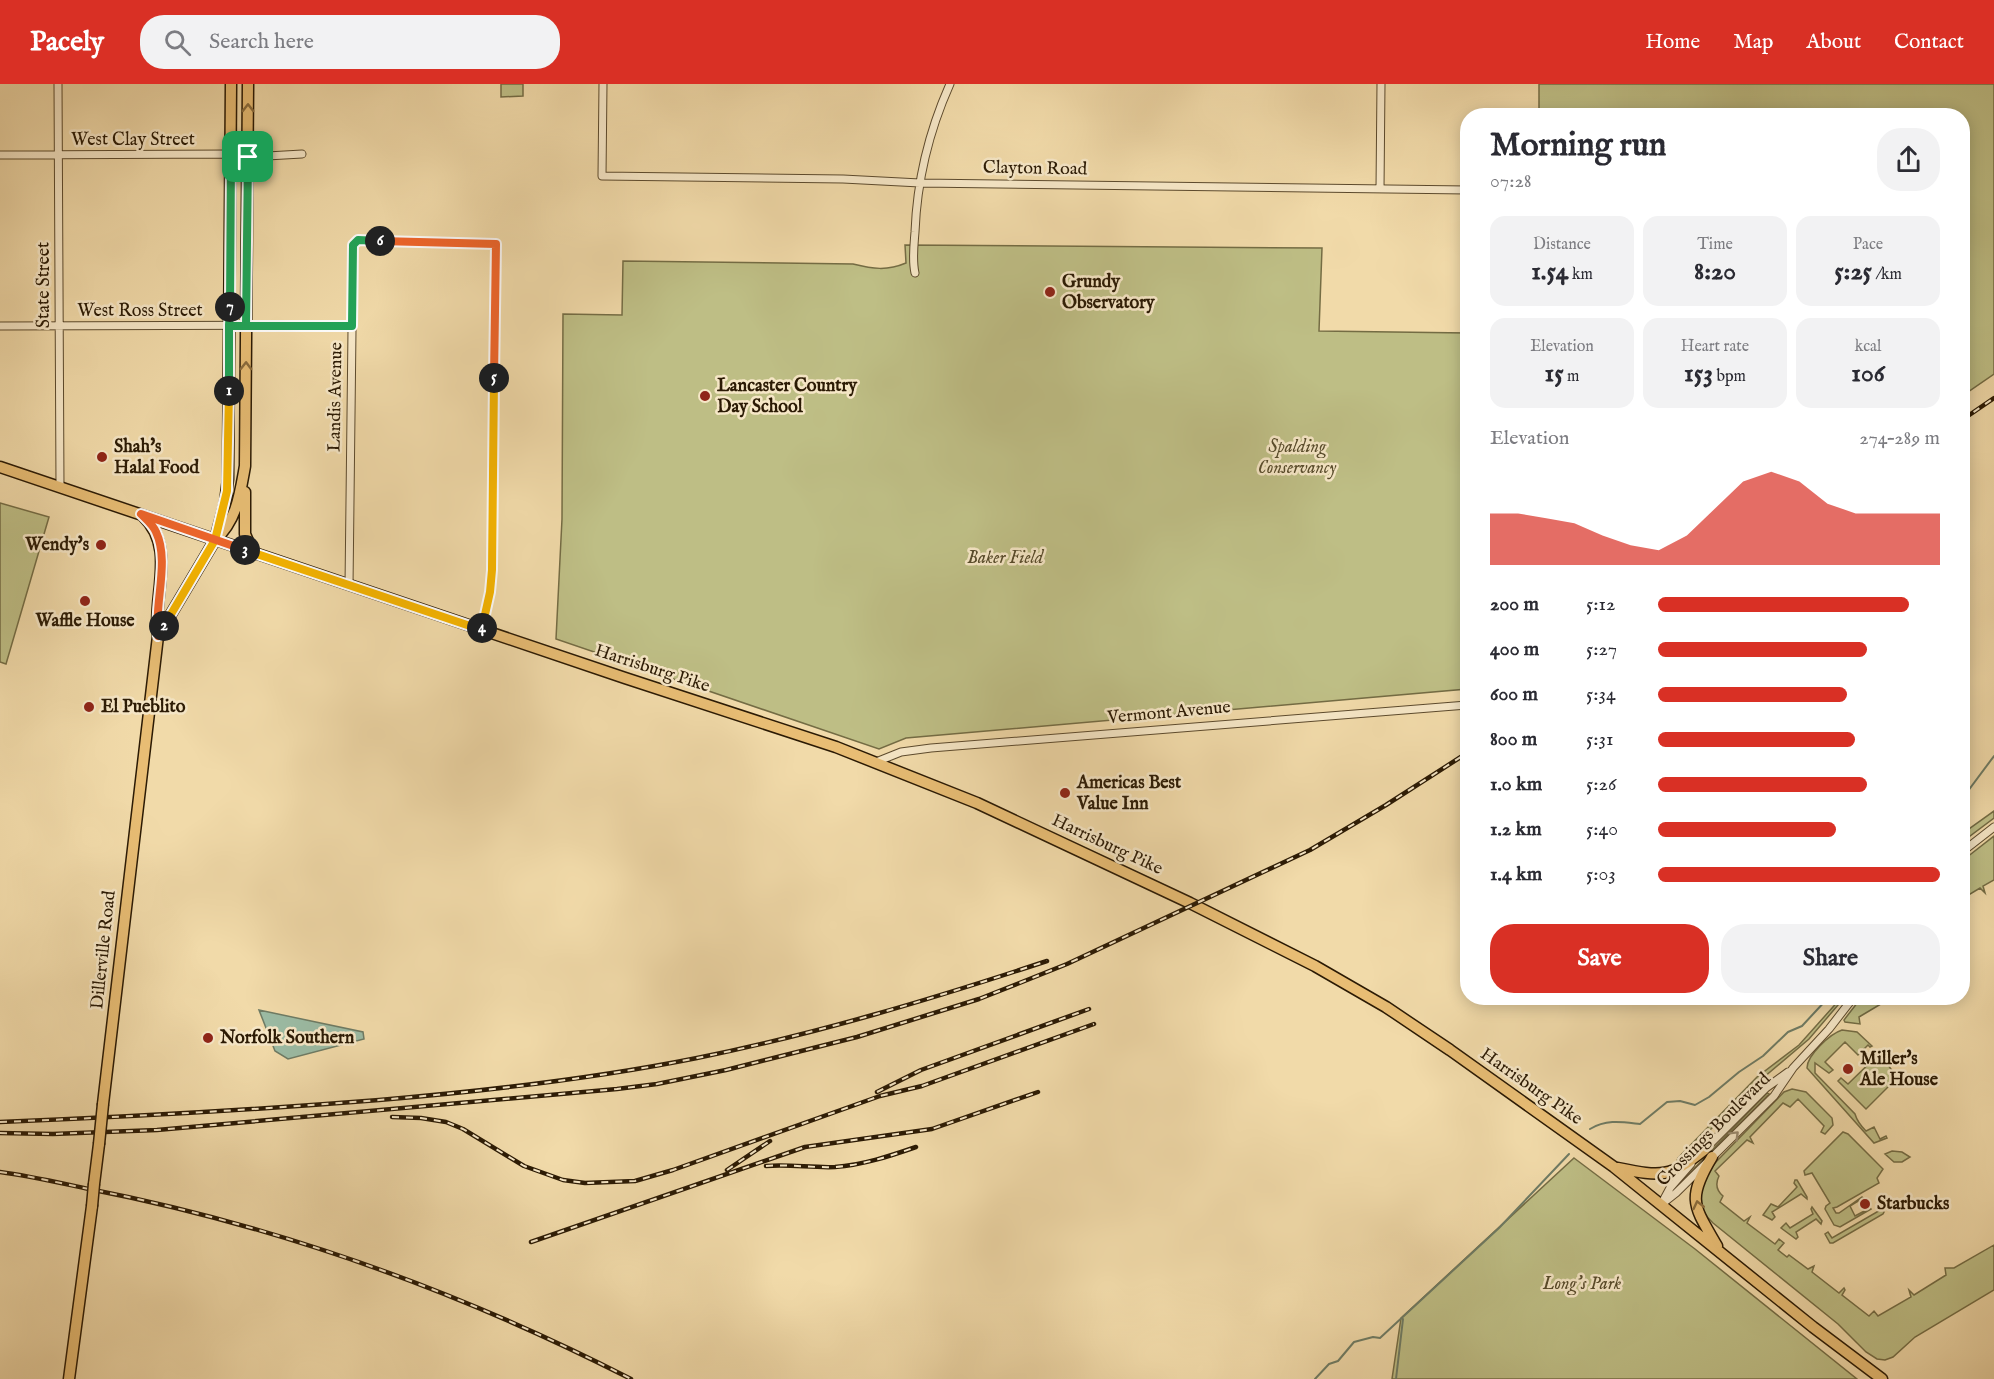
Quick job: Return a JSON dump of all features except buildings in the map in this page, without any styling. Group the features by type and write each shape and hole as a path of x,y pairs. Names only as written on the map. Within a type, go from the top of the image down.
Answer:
{"main road":[{"path":"215,540 228,485 231,84"},
{"path":"248,84 245,534 253,553"},
{"name":"Harrisburg Pike","path":"0,466 349,586 765,722 876,762 977,803 1228,922 1315,966 1386,1007 1450,1050 1614,1167 1813,1327 1882,1379"},
{"path":"215,540 227,529 234,514 245,466"},
{"path":"141,514 154,527 161,545 156,616 158,636"},
{"name":"Dillerville Road","path":"69,1379 92,1206 158,636 215,540"},
{"path":"1614,1167 1660,1174 1672,1172 1709,1153"},
{"path":"1709,1153 1696,1188 1695,1202 1720,1252"}],"street":[{"name":"State Street","path":"58,84 60,486"},
{"name":"Clayton Road","path":"603,84 603,176 843,179 920,183 1460,190"},
{"path":"915,273 913,262 920,183 932,129 950,84"},
{"path":"1380,189 1381,84"},
{"name":"West Clay Street","path":"0,155 231,154 248,157 302,154"},
{"name":"Landis Avenue","path":"349,586 353,245 358,240 496,244 492,570 482,630"},
{"name":"West Ross Street","path":"0,326 352,326"},
{"name":"Vermont Avenue","path":"876,762 901,752 940,747 1460,706"},
{"path":"1970,846 1994,827"},
{"name":"Crossings Boulevard","path":"1662,1204 1670,1188 1774,1096 1793,1068 1848,1005"},
{"name":"Crossings Boulevard","path":"1662,1204 1676,1193 1766,1088 1793,1068"}],"green space":[{"path":"501,84 523,84 523,96 501,97"},
{"path":"1539,84 1994,84 1994,374 1970,390 1970,108 1539,108"},
{"path":"905,245 1322,248 1319,331 1460,333 1460,690 906,738 879,749 556,639 562,519 563,314 622,315 623,261 853,264 874,268 899,266 906,263"},
{"path":"0,503 49,517 6,664 0,662"},
{"path":"1994,811 1994,818 1970,836 1970,828"},
{"path":"1994,836 1994,880 1983,886 1985,893 1980,888 1970,894 1970,855"},
{"path":"1835,1005 1838,1005 1809,1039 1757,1083 1676,1164 1678,1158 1757,1077 1799,1045"},
{"path":"1856,1005 1879,1005 1859,1017 1860,1024 1844,1020"},
{"path":"1842,1030 1857,1032 1872,1046 1868,1045 1858,1055 1845,1042 1825,1062 1833,1070 1829,1073 1815,1063 1815,1073 1855,1114 1866,1131 1874,1127 1880,1139 1886,1136 1887,1138 1874,1143 1807,1068 1811,1057 1820,1046"},
{"path":"1880,1053 1897,1078 1866,1109 1838,1081 1841,1078 1848,1084"},
{"path":"1792,1089 1806,1092 1832,1118 1833,1125 1825,1134 1821,1132 1824,1126 1798,1099 1790,1107 1783,1103 1750,1137 1753,1143 1747,1140 1715,1171 1719,1176 1718,1189 1723,1196 1720,1202 1744,1221 1750,1217 1747,1223 1775,1244 1779,1239 1784,1243 1778,1250 1787,1257 1789,1255 1808,1269 1814,1266 1812,1272 1839,1293 1844,1288 1842,1295 1869,1316 1874,1311 1878,1316 1911,1297 1909,1290 1914,1295 1946,1275 1945,1268 1954,1268 1994,1245 1994,1290 1915,1337 1893,1357 1885,1360 1877,1359 1866,1352 1838,1324 1713,1223 1703,1209 1701,1193 1706,1178 1715,1163 1784,1092"},
{"path":"1767,1093 1769,1094 1683,1181 1683,1180"},
{"path":"1843,1132 1848,1134 1883,1169 1877,1178 1879,1183 1833,1208 1836,1213 1839,1213 1862,1197 1850,1206 1855,1216 1871,1209 1840,1227 1834,1225 1825,1209 1830,1203 1812,1173 1805,1175 1804,1171"},
{"path":"1892,1151 1902,1152 1910,1157 1902,1162 1894,1162 1885,1154"},
{"name":"Long's Park","path":"1574,1158 1695,1249 1857,1379 1392,1379 1401,1318"},
{"path":"1795,1180 1807,1199 1801,1194 1772,1212 1775,1217 1772,1220 1763,1215 1771,1204 1778,1207 1797,1187"},
{"path":"1812,1207 1822,1221 1821,1224 1816,1219 1796,1232 1798,1237 1796,1239 1781,1228 1786,1223 1790,1228 1813,1214"},
{"path":"1882,1209 1883,1214 1833,1243 1830,1243 1825,1234 1828,1232 1832,1238"}],"shaded area":[{"path":"259,1010 363,1032 364,1039 288,1059 275,1051"}],"waterway":[{"path":"1970,788 1994,756"},
{"path":"1590,1129 1609,1122 1640,1124 1667,1102 1680,1101 1695,1105 1763,1056 1788,1032 1802,1026 1822,1005"},
{"path":"1315,1379 1329,1364 1338,1361 1354,1342 1373,1337 1380,1338 1499,1228 1569,1154"},
{"path":"1396,1379 1403,1319"}],"railway":[{"path":"1970,414 1994,398"},
{"path":"0,1133 53,1134 157,1130 617,1089 657,1084 726,1070 857,1037 979,999 1067,964 1310,850 1460,757"},
{"path":"0,1122 190,1113 379,1100 499,1088 618,1072 741,1049 830,1027 1047,961"},
{"path":"877,1092 921,1070 1089,1009"},
{"path":"392,1117 446,1122 463,1129 524,1166 563,1180 585,1183 635,1181 673,1170 880,1096 922,1086 1094,1024"},
{"path":"531,1242 805,1147 932,1129 1038,1092"},
{"path":"727,1170 770,1141"},
{"path":"766,1166 845,1166 876,1160 916,1147"},
{"path":"0,1172 160,1204 299,1242 367,1265 500,1317 631,1379"}],"place":[{"name":"Grundy Observatory","path":"1050,292"},
{"name":"Lancaster Country Day School","path":"705,396"},
{"name":"Shah's Halal Food","path":"102,457"},
{"name":"Wendy's","path":"101,545"},
{"name":"Waffle House","path":"85,601"},
{"name":"El Pueblito","path":"89,707"},
{"name":"Americas Best Value Inn","path":"1065,793"},
{"name":"Norfolk Southern","path":"208,1038"},
{"name":"Miller's Ale House","path":"1848,1069"},
{"name":"Starbucks","path":"1865,1204"}],"route":[{"path":"248,157 231,154 229,326 246,326 252,326 254,326 302,326 352,326 353,245 358,240 496,244 492,570 482,630 321,576 215,540 203,536 141,514 154,527 161,545 162,559 156,616 158,636 215,540 225,503 228,455 229,326 246,326 248,157"}],"park label":[{"name":"Spalding Conservancy","path":"1297,457"},
{"name":"Baker Field","path":"1005,558"}]}
